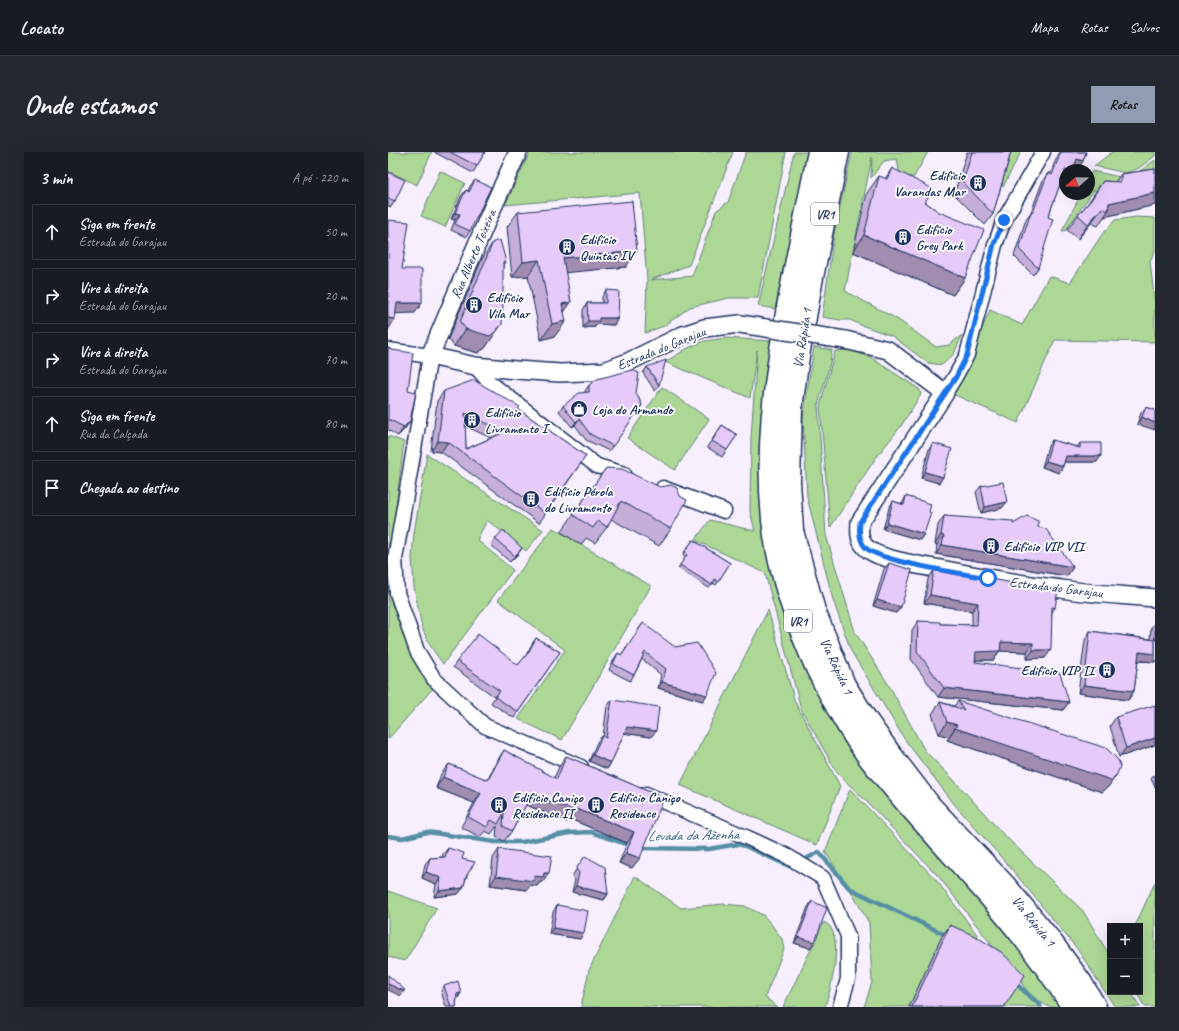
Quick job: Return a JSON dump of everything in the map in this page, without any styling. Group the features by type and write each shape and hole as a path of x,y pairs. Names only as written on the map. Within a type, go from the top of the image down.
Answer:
{"highway":[{"name":"Via Rápida 1","path":"819,152 780,353 772,410 771,487 775,537 786,584 809,649 830,695 870,758 920,819 993,898 1032,947 1065,993 1073,1007"},
{"name":"Via Rápida 1","path":"838,152 812,277 798,356 791,408 789,482 792,531 814,611 825,642 844,685 890,754 930,806 1005,886 1043,932 1081,983 1095,1007"}],"street":[{"name":"Rua Alberto Teixeira","path":"430,356 488,218 518,152"},
{"path":"945,392 956,377 967,355 994,244 1004,220 1043,152"},
{"name":"Estrada do Garajau","path":"388,350 430,356 475,366 560,373 604,371 628,362 683,335 704,328 740,324 844,340 888,350 945,392 860,522 859,534 867,549 877,555 918,565 994,579 1063,590 1155,598"},
{"path":"430,356 395,559 397,593 417,651 434,679 485,726 593,772"},
{"path":"475,366 489,382 597,466 639,479"},
{"path":"653,484 724,511"},
{"path":"636,790 787,856 823,878 848,936 848,979 840,1007"}],"green space":[{"path":"388,152 432,152 417,185 388,171"},
{"path":"530,152 733,152 689,265 650,280 692,276 716,211 728,202 746,152 786,152 758,298 729,298 690,307 664,326 645,333 647,280 640,193 505,205"},
{"path":"794,152 808,152 775,309 758,306"},
{"path":"852,152 928,152 914,177 900,176 897,159 884,161 871,178 872,157 845,291 897,319 936,347 949,345 962,335 954,354 942,365 928,363 892,336 850,320 822,317 834,234"},
{"path":"1006,152 1021,152 1003,187 1001,171"},
{"path":"1112,152 1155,152 1155,156 1139,168 1126,173 1095,165"},
{"path":"1155,160 1155,179 1103,195 1095,191 1095,172 1125,178 1140,171"},
{"path":"440,171 465,183 445,227 421,216"},
{"path":"1078,200 1087,200 1065,231 1062,231"},
{"path":"1136,217 1155,218 1155,251 1150,261 1155,305 1155,342 1055,340 1018,423 953,394 990,310 1022,325 1049,276 1070,283 1101,236 1115,220"},
{"path":"726,338 771,341 758,464 769,542 781,599 1064,1007 1049,1007 1032,997 939,877 837,773 801,709 765,573 695,540 710,520 755,531 750,511 751,437 757,350 750,398 665,362 688,348 704,341"},
{"path":"814,347 832,350 830,363 818,405 826,535 855,632 890,687 925,751 952,778 1002,833 1083,911 1107,951 1107,995 1078,950 1014,872 955,805 905,740 851,651 833,600 807,497 803,418"},
{"path":"849,350 870,357 919,389 921,393 901,426 875,459 830,528 820,406 835,351"},
{"path":"662,387 709,419 675,470 627,438"},
{"path":"388,436 404,442 388,571"},
{"path":"427,454 543,530 526,551 487,520 477,540 513,570 443,664 431,647 422,628 414,587 412,557 414,533"},
{"path":"553,528 651,586 562,740 518,719 565,650 498,600"},
{"path":"388,574 392,605 435,686 388,739"},
{"path":"768,610 795,702 840,786 817,845 680,785"},
{"path":"850,789 937,881 996,960 1028,996 1043,1007 864,1007 872,982 869,923 849,888 825,852"},
{"path":"635,876 681,908 724,904 745,906 763,915 782,939 784,949 765,997 777,1007 581,1007 589,970"},
{"path":"1155,882 1155,1007 1145,1007 1138,995 1143,995 1143,923 1136,923"},
{"path":"388,891 437,908 405,961 388,957"},
{"path":"824,922 831,928 836,946 836,957 825,1007 783,1007"},
{"path":"1107,995 1133,995 1140,1007 1115,1007"}],"building":[{"path":"450,152 485,152 477,166"},
{"name":"Edifício Varandas Mar","path":"972,152 1011,152 993,214 963,182"},
{"path":"1061,152 1086,152 1083,161 1077,159 1075,164 1059,164 1059,187 1048,217 1053,219 1038,268 1019,249 1031,212 1033,212 1048,173 1052,175"},
{"name":"Edifício Grey Park","path":"892,168 933,189 925,202 939,212 984,230 965,278 864,235 879,176 887,179"},
{"path":"1155,169 1155,193 1109,203 1108,211 1102,208 1088,224 1078,215 1091,200 1095,200 1095,194 1103,181 1121,182 1121,174"},
{"path":"388,172 405,180 395,201 388,198"},
{"path":"475,180 491,187 470,231 455,224 460,214 455,213 466,190 469,192"},
{"path":"632,201 637,251 563,258 571,302 562,304 566,321 552,324 539,260 523,262 518,212"},
{"path":"388,220 409,222 402,269 422,269 422,303 397,303 395,319 388,318"},
{"path":"500,240 506,262 503,262 502,324 490,336 466,329 460,322 493,242"},
{"path":"606,290 619,291 618,318 599,318 599,321 588,321 587,303 606,303"},
{"path":"388,347 392,350 413,353 408,390 416,392 410,421 404,427 388,419"},
{"path":"666,360 659,385 647,367"},
{"path":"632,370 639,373 636,393 642,405 613,446 590,434 579,419 576,422 563,406 579,393 589,392 589,385 597,379"},
{"path":"474,380 520,407 518,409 586,456 545,513 448,442 438,441 444,391","holes":["465,413 505,432 466,449"]},
{"path":"1146,407 1155,410 1155,423 1142,417"},
{"path":"722,425 737,435 727,450 712,441"},
{"path":"1052,440 1080,448 1080,443 1101,443 1101,456 1066,456 1063,466 1046,461"},
{"path":"933,443 952,449 943,477 925,472"},
{"path":"606,468 622,469 660,487 671,485 677,488 680,496 687,500 671,529 621,501 607,527 598,521 593,528 573,515"},
{"path":"1003,482 1007,502 985,507 981,486"},
{"path":"906,496 931,504 929,512 931,513 924,534 887,523 893,501 904,505"},
{"name":"Edifício VIP VII","path":"944,516 1013,521 1013,524 1027,516 1038,521 1038,527 1046,529 1073,567 942,545 944,536 941,535"},
{"path":"503,530 522,548 515,556 495,539"},
{"path":"693,540 730,563 718,582 715,579 712,585 680,565 687,555 685,551"},
{"path":"889,563 912,570 901,607 877,600"},
{"path":"934,570 1058,590 1055,608 1052,607 1051,650 1033,650 1033,643 1001,642 1000,651 976,652 975,662 1060,673 1069,702 944,688 917,651 918,621 940,622 940,624 977,625 978,603 930,595"},
{"path":"643,623 675,647 697,643 716,673 707,695 662,682 666,669 645,652 634,675 613,664 618,653 622,655"},
{"name":"Edifício VIP II","path":"1090,631 1155,640 1155,654 1139,652 1134,691 1084,685"},
{"path":"478,634 518,665 528,653 536,638 560,652 518,712 495,697 500,691 457,661"},
{"path":"612,700 659,707 656,731 627,727 611,763 593,755 602,736 606,738"},
{"path":"958,701 1106,748 1118,760 1120,767 1117,774 1111,780 955,728 957,725 947,722 940,702 964,710"},
{"path":"1155,705 1155,738 1126,748 1116,717"},
{"path":"504,750 557,779 566,756 664,798 640,858 626,853 634,832 577,809 575,811 532,794 512,831 503,826 504,813 498,824 491,820 487,827 468,817 481,793 443,777 449,764 488,780"},
{"path":"448,848 464,853 462,859 475,862 467,875 463,888 439,891 441,878 426,872 430,858 445,857"},
{"path":"499,849 552,856 549,873 544,873 543,877 534,876 534,881 496,876"},
{"path":"585,856 605,867 608,894 576,886 579,873 576,869"},
{"path":"812,901 827,908 815,942 798,937"},
{"path":"557,905 588,911 584,933 553,928"},
{"path":"950,925 975,936 1001,952 1025,975 1004,1007 912,1007"},
{"path":"388,975 405,990 404,991 388,984"},
{"path":"458,981 461,993 457,994 456,1007 451,1007 444,986"}],"waterway":[{"name":"Levada da Azenha","path":"388,836 402,838 427,832 495,842 522,842 570,833 591,832 631,846"},
{"name":"Levada da Azenha","path":"638,848 709,849 738,844 791,867 819,852 849,888 948,936"},
{"name":"Levada da Azenha","path":"1014,982 1040,1005"}],"place":[{"name":"Edifício Varandas Mar","path":"978,183"},
{"name":"Edifício Grey Park","path":"903,237"},
{"name":"Edifício Quintas IV","path":"567,247"},
{"name":"Edifício Vila Mar","path":"474,305"},
{"name":"Loja do Armando","path":"579,409"},
{"name":"Edifício Livramento I","path":"472,420"},
{"name":"Edifício Pérola do Livramento","path":"531,499"},
{"name":"Edifício VIP VII","path":"991,546"},
{"name":"Edifício VIP II","path":"1107,670"},
{"name":"Edifício Caniço Residence II","path":"499,805"},
{"name":"Edifício Caniço Residence","path":"596,805"}],"route":[{"path":"988,578 918,565 877,555 867,549 859,534 860,522 956,377 967,355 994,244 1004,220"}]}
